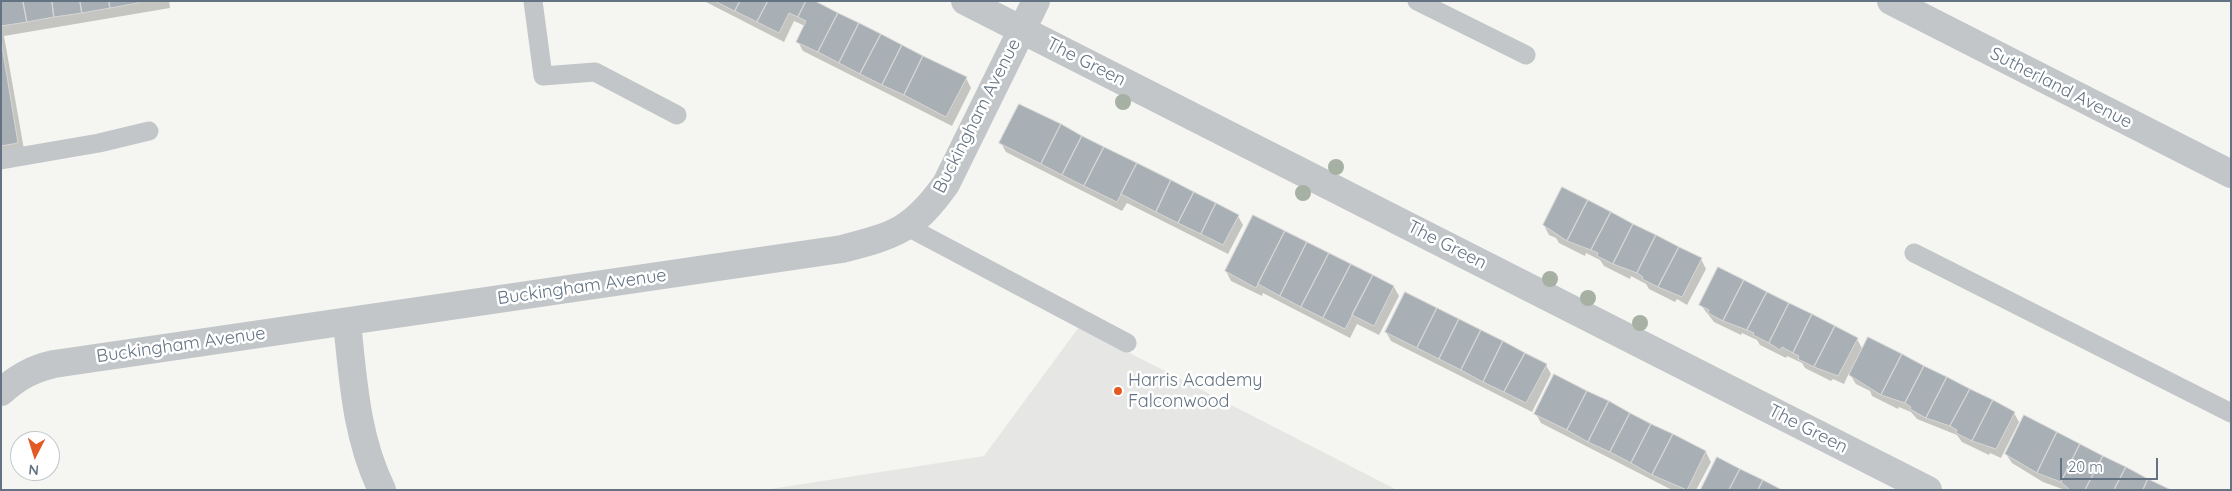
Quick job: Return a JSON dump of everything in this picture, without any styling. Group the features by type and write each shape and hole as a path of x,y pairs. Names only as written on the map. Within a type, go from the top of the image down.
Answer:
{"street":[{"name":"The Green","path":"965,1 1928,490"},
{"name":"Buckingham Avenue","path":"1,392 16,379 33,369 54,364 842,249 875,241 908,227 929,208 946,184 1036,1"},
{"name":"Sutherland Avenue","path":"1891,1 2231,174"},
{"path":"347,322 356,410 371,468 382,490"}],"lane":[{"path":"533,1 543,76 595,72 677,115"},
{"path":"1417,1 1526,55"},
{"path":"1,160 100,143 149,131"},
{"path":"908,227 1127,343"},
{"path":"1914,253 2231,413"}],"shaded area":[{"name":"Harris Academy Falconwood","path":"1079,327 1397,490 764,490 984,456"}],"building":[{"path":"1,1 23,1 27,22 1,26"},
{"path":"23,1 52,1 54,17 27,22"},
{"path":"52,1 80,1 82,13 54,17"},
{"path":"80,1 109,1 110,8 82,13"},
{"path":"109,1 137,1 138,3 110,8"},
{"path":"715,1 740,1 735,11"},
{"path":"740,1 768,1 757,22 735,11"},
{"path":"768,1 806,1 798,17 789,13 779,33 757,22"},
{"path":"806,1 815,1 838,13 818,52 796,42 806,21 798,17"},
{"path":"838,13 859,23 839,63 818,52"},
{"path":"859,23 881,34 860,74 839,63"},
{"path":"881,34 902,45 882,85 860,74"},
{"path":"1,40 18,143 1,146"},
{"path":"902,45 923,56 904,95 882,85"},
{"path":"923,56 967,77 946,117 904,95"},
{"path":"1019,104 1061,124 1041,164 999,143"},
{"path":"1061,124 1082,136 1062,175 1041,164"},
{"path":"1082,136 1104,147 1084,186 1062,175"},
{"path":"1104,147 1137,163 1117,202 1084,186"},
{"path":"1137,163 1171,180 1156,212 1121,194"},
{"path":"1171,180 1194,192 1178,223 1156,212"},
{"path":"1562,187 1588,200 1567,241 1543,225"},
{"path":"1194,192 1216,203 1201,234 1178,223"},
{"path":"1588,200 1611,212 1591,250 1567,241"},
{"path":"1216,203 1239,215 1223,245 1201,234"},
{"path":"1611,212 1633,224 1613,264 1597,256 1598,253 1591,250"},
{"path":"1253,215 1285,231 1256,288 1225,271"},
{"path":"1633,224 1656,235 1637,273 1613,264"},
{"path":"1285,231 1307,242 1280,296 1258,284"},
{"path":"1656,235 1679,247 1658,287 1642,279 1643,277 1637,273"},
{"path":"1307,242 1329,253 1301,307 1280,296"},
{"path":"1679,247 1702,258 1682,297 1658,287"},
{"path":"1329,253 1351,264 1323,318 1301,307"},
{"path":"1351,264 1373,275 1345,329 1323,318"},
{"path":"1718,267 1744,280 1723,321 1708,313 1709,310 1699,305"},
{"path":"1373,275 1394,286 1374,326 1352,315"},
{"path":"1744,280 1767,292 1747,330 1723,321"},
{"path":"1405,292 1437,308 1417,348 1385,332"},
{"path":"1767,292 1789,303 1769,343 1747,330"},
{"path":"1789,303 1812,314 1793,353 1782,347 1780,350 1769,343"},
{"path":"1437,308 1459,319 1439,359 1417,348"},
{"path":"1812,314 1835,326 1814,367 1798,359 1799,356 1793,353"},
{"path":"1459,319 1481,330 1461,370 1439,359"},
{"path":"1835,326 1858,338 1838,376 1814,367"},
{"path":"1481,330 1503,341 1483,382 1461,370"},
{"path":"1868,337 1902,354 1881,395 1849,375"},
{"path":"1503,341 1525,353 1504,392 1483,382"},
{"path":"1525,353 1547,364 1526,403 1504,392"},
{"path":"1902,354 1924,366 1905,403 1881,395"},
{"path":"1924,366 1947,377 1926,418 1910,409 1911,407 1905,403"},
{"path":"1554,374 1587,391 1567,430 1534,414"},
{"path":"1947,377 1970,389 1950,426 1926,418"},
{"path":"1970,389 1993,400 1972,441 1956,433 1957,430 1950,426"},
{"path":"1587,391 1609,401 1588,442 1567,430"},
{"path":"1993,400 2015,412 1996,449 1972,441"},
{"path":"1609,401 1630,413 1610,452 1588,442"},
{"path":"1630,413 1651,424 1631,463 1610,452"},
{"path":"2024,415 2057,432 2037,473 2005,454"},
{"path":"1651,424 1673,434 1652,475 1631,463"},
{"path":"2057,432 2080,444 2061,482 2037,473"},
{"path":"1673,434 1706,451 1687,490 1652,475"},
{"path":"2080,444 2103,456 2085,490 2070,490 2061,482"},
{"path":"2103,456 2126,467 2114,490 2085,490"},
{"path":"1717,457 1740,469 1729,490 1703,490 1701,489"},
{"path":"2126,467 2148,479 2143,490 2114,490"},
{"path":"1740,469 1763,480 1758,490 1729,490"},
{"path":"2148,479 2171,490 2143,490"},
{"path":"1763,480 1782,490 1758,490"}],"place":[{"name":"Harris Academy Falconwood","path":"1118,391"}]}
